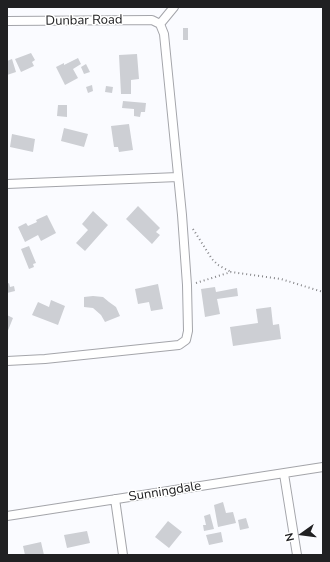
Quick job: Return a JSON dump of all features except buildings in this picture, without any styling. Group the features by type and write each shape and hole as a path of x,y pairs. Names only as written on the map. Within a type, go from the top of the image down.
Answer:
{"street":[{"path":"7,361 45,359 179,345 186,340 188,331 187,285 182,215 164,34 160,24 174,7"},
{"name":"Dunbar Road","path":"7,21 152,20 160,24"},
{"path":"7,184 178,177"},
{"name":"Sunningdale","path":"7,516 323,467"},
{"path":"284,474 297,555"},
{"path":"115,499 123,555"}],"path":[{"path":"182,215 191,226 212,259 218,265 231,272 281,279 323,292"},
{"path":"187,285 231,272"}]}
